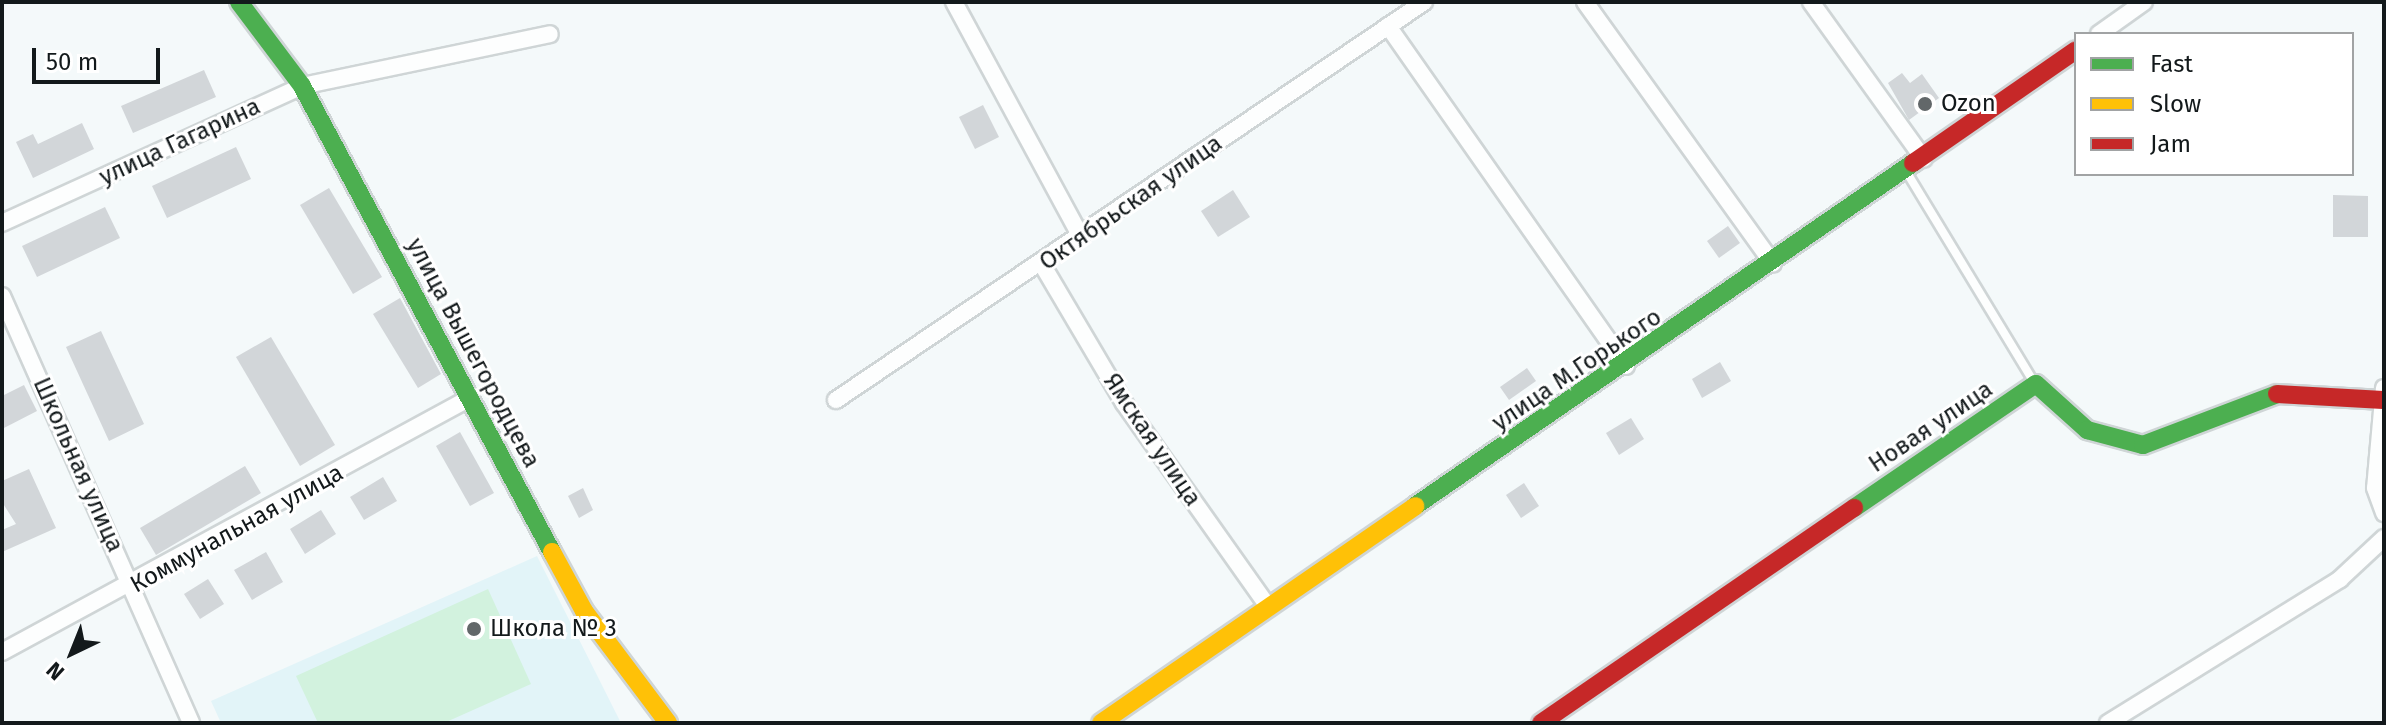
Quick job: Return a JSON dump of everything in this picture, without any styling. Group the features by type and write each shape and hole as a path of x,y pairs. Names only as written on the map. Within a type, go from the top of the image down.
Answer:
{"street":[{"name":"улица Вышегородцева","path":"239,2 302,86 584,611 668,723"},
{"path":"954,2 1080,235"},
{"path":"1391,2 1406,14"},
{"name":"Октябрьская улица","path":"836,400 1043,266 1080,235 1424,2"},
{"path":"1585,2 1773,264"},
{"path":"1811,2 1924,159"},
{"path":"2102,32 2144,2"},
{"path":"1388,26 1626,366"},
{"name":"улица Гагарина","path":"2,223 302,86 550,34"},
{"name":"улица М.Горького","path":"1101,723 1626,366 2074,51"},
{"name":"Ямская улица","path":"1043,266 1124,403 1269,608"},
{"name":"Школьная улица","path":"2,296 191,723"},
{"path":"2036,384 2087,430 2143,445 2273,394 2383,394 2375,488 2384,513"},
{"name":"Новая улица","path":"1541,723 2036,384"},
{"name":"Коммунальная улица","path":"2,652 133,587 468,399"},
{"path":"2108,723 2340,579 2384,538"}],"lane":[{"path":"1906,171 2036,384"}],"shaded area":[{"name":"Школа № 3","path":"537,556 621,723 221,723 211,701"}],"green space":[{"path":"488,589 531,684 444,723 318,723 296,676"}],"building":[{"path":"204,70 216,97 133,133 121,106"},
{"path":"1902,73 1910,83 1922,74 1939,98 1909,120 1888,83"},
{"path":"983,105 999,137 975,149 959,117"},
{"path":"82,123 94,149 33,178 16,142 33,134 38,144"},
{"path":"236,147 251,179 167,218 152,186"},
{"path":"329,188 382,277 353,294 300,205"},
{"path":"1233,190 1250,217 1218,237 1201,211"},
{"path":"2333,195 2368,196 2368,237 2333,237"},
{"path":"105,207 120,238 37,277 22,246"},
{"path":"1728,226 1740,243 1719,258 1707,241"},
{"path":"400,298 441,374 418,388 373,314"},
{"path":"101,331 144,424 109,441 66,347"},
{"path":"271,337 335,445 300,466 236,357"},
{"path":"1720,362 1731,381 1702,398 1692,379"},
{"path":"1527,368 1536,381 1509,400 1500,387"},
{"path":"24,385 37,411 2,429 2,396"},
{"path":"1631,418 1644,439 1619,455 1606,433"},
{"path":"460,432 494,493 470,506 436,446"},
{"path":"245,466 261,493 156,555 140,528"},
{"path":"29,469 56,528 2,552 2,530 16,524 2,502 2,481"},
{"path":"383,477 397,501 364,520 350,497"},
{"path":"1524,483 1539,506 1521,518 1506,495"},
{"path":"583,488 593,510 579,518 568,496"},
{"path":"321,510 336,534 305,554 290,529"},
{"path":"266,552 283,582 252,600 234,570"},
{"path":"208,579 224,604 200,619 184,594"}],"traffic: fast":[{"path":"239,2 302,86 552,552"},
{"path":"1415,506 1913,163"},
{"path":"1854,508 2036,384 2087,430 2143,445 2277,394"}],"traffic: slow":[{"path":"1101,723 1415,506"},
{"path":"552,552 584,611 668,723"}],"traffic: jam":[{"path":"1913,163 2074,51"},
{"path":"2277,394 2383,400"},
{"path":"1541,723 1854,508"}],"place":[{"name":"Ozon","path":"1925,104"},
{"name":"Школа № 3","path":"474,629"}]}
